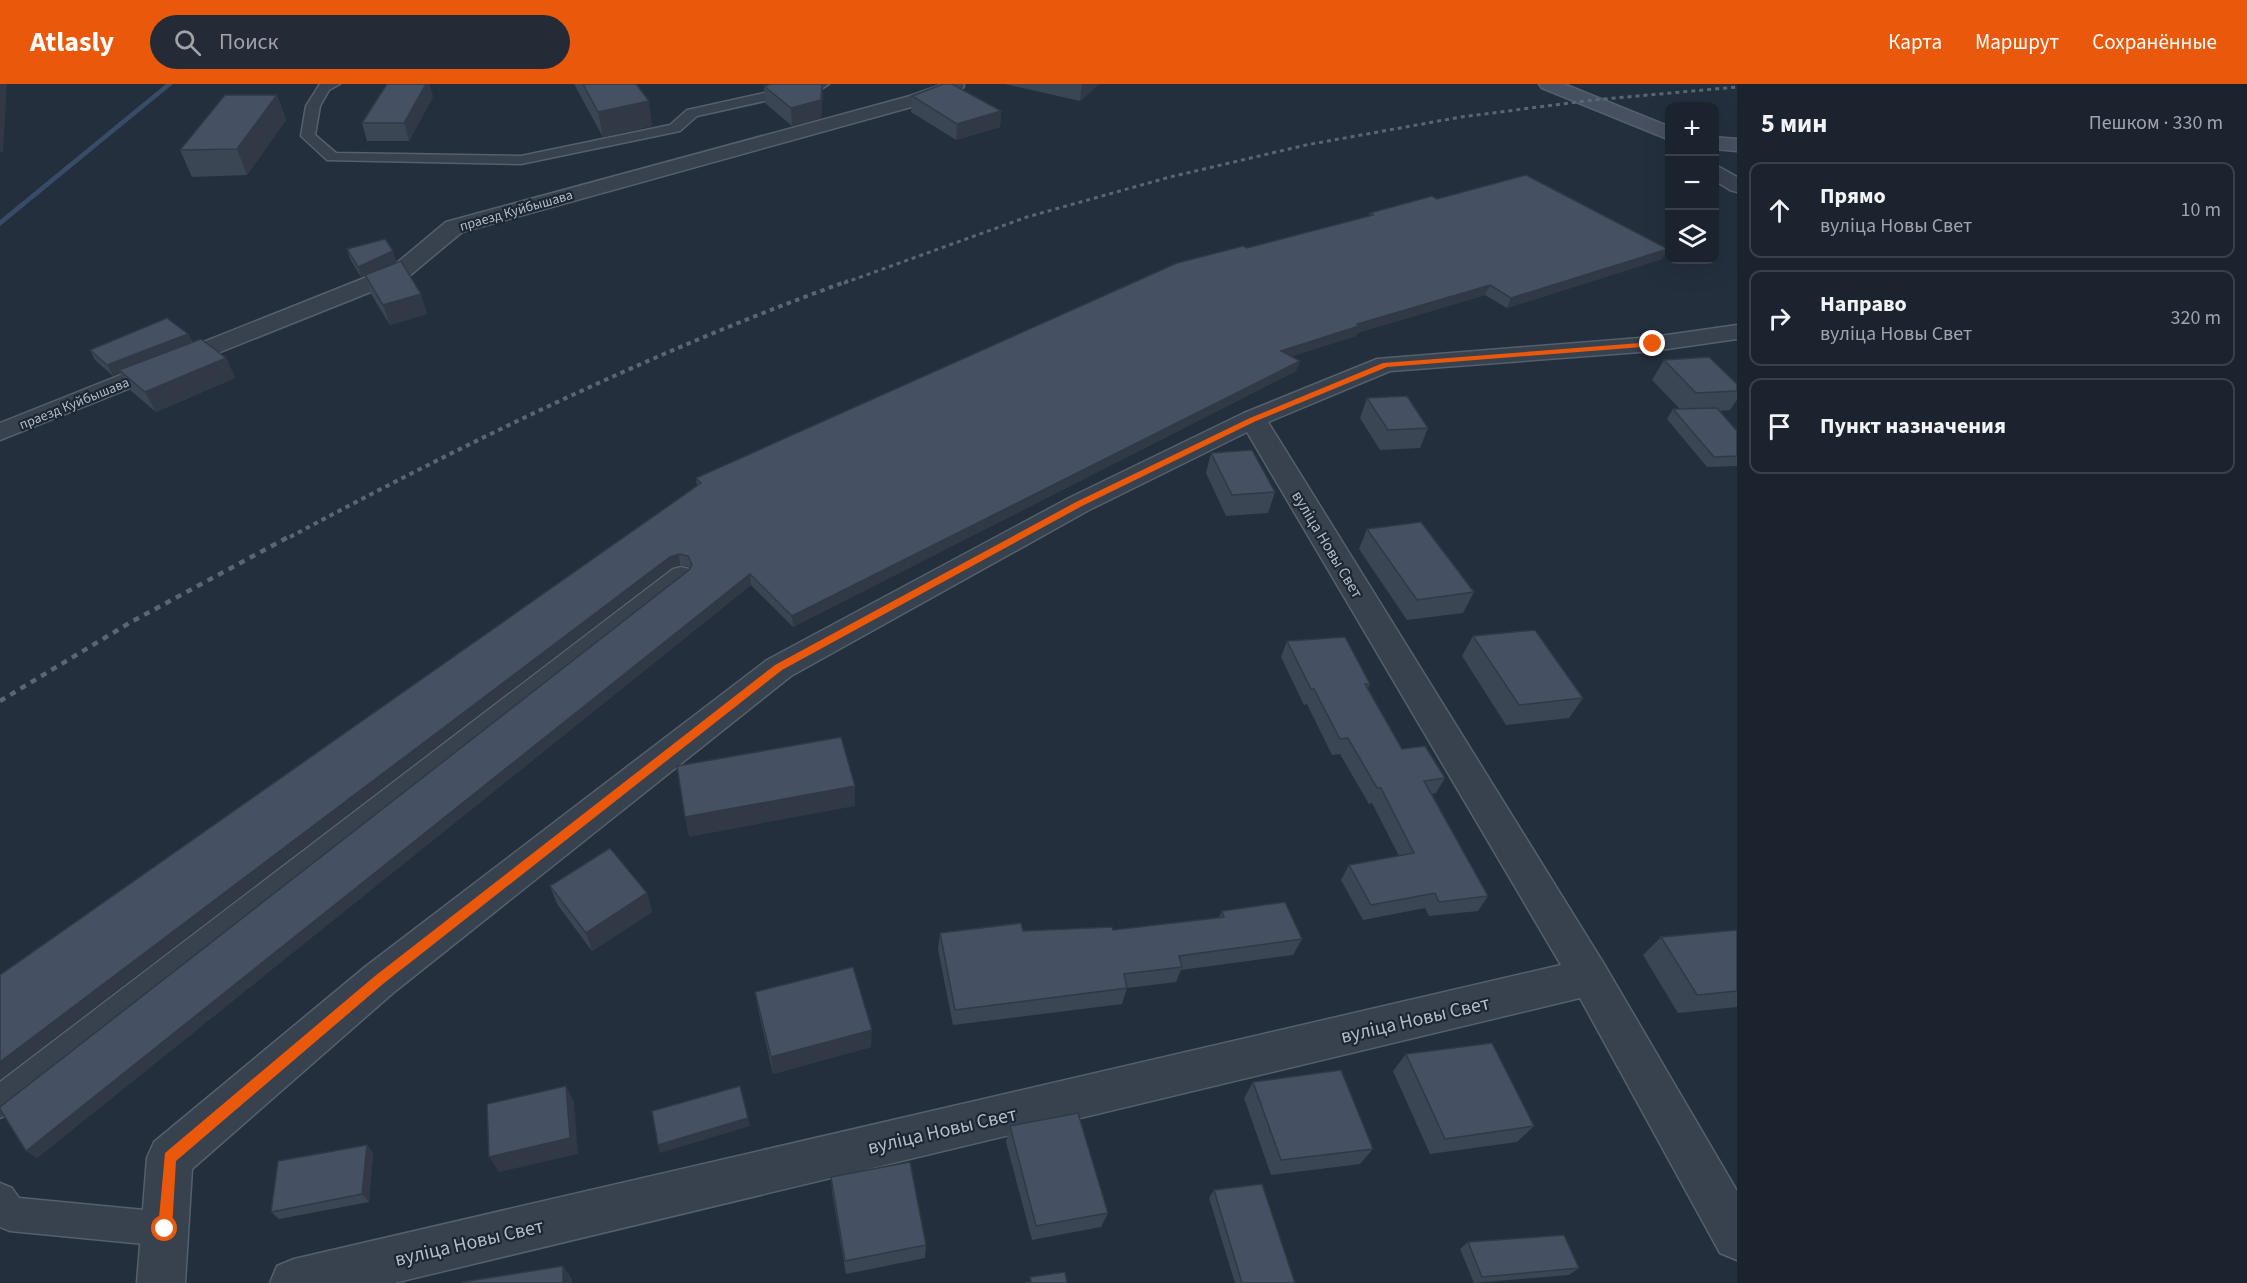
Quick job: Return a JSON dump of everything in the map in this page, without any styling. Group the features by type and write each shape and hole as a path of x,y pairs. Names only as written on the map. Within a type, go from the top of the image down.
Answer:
{"main road":[{"path":"1548,84 1593,100 1665,133"},
{"path":"1719,143 1737,145"}],"street":[{"name":"праезд Куйбышава","path":"0,432 400,272 454,227 916,100 955,86 954,84"},
{"path":"1719,173 1737,186"},
{"path":"161,1283 170,1158 379,980 779,668 1079,504 1253,419 1386,364 1653,344 1737,332"},
{"name":"вуліца Новы Свет","path":"1253,419 1590,977 1737,1236"},
{"name":"вуліца Новы Свет","path":"294,1283 1590,977"}],"lane":[{"path":"334,84 324,87 313,106 308,136 332,157 521,160 675,128 692,114 823,84"},
{"path":"0,1102 681,574"},
{"path":"0,1200 10,1214 165,1229"}],"building":[{"path":"387,84 426,84 404,123 362,123"},
{"path":"583,84 636,84 649,101 598,112"},
{"path":"822,84 821,100 791,108 764,86"},
{"path":"943,84 952,84 1001,111 957,124 912,96"},
{"path":"225,95 277,95 237,149 180,150"},
{"path":"1526,175 1665,247 1665,250 1511,298 1490,285 1357,324 1359,326 1281,351 1300,361 792,616 750,574 26,1151 0,1107 689,570 692,565 688,556 679,554 670,557 0,1062 0,975 701,483 696,478 1177,263 1243,246 1247,248 1373,215 1370,213 1432,196 1437,199"},
{"path":"385,239 393,251 358,267 347,249"},
{"path":"401,261 421,294 383,305 365,275"},
{"path":"167,318 188,334 107,365 90,350"},
{"path":"201,339 226,358 145,392 119,370"},
{"path":"1709,357 1737,384 1737,391 1696,393 1664,360"},
{"path":"1407,396 1428,428 1388,430 1367,398"},
{"path":"1717,408 1737,431 1737,456 1714,457 1673,409"},
{"path":"1252,450 1275,492 1232,495 1211,453"},
{"path":"1421,522 1474,592 1417,600 1367,529"},
{"path":"1535,630 1583,698 1519,705 1473,636"},
{"path":"1345,637 1370,684 1365,684 1402,749 1425,746 1445,778 1424,781 1488,896 1439,902 1435,893 1371,905 1349,865 1414,853 1381,788 1377,788 1348,738 1340,739 1287,641"},
{"path":"841,737 855,786 685,817 677,766"},
{"path":"610,848 647,893 586,933 550,886"},
{"path":"1285,902 1302,939 1179,956 1182,967 1124,974 1127,988 955,1010 940,933 1021,923 1023,931 1112,927 1113,930 1224,917 1222,911"},
{"path":"1737,930 1737,991 1697,995 1661,937"},
{"path":"853,967 872,1030 771,1057 755,992"},
{"path":"1492,1043 1534,1126 1445,1139 1406,1054"},
{"path":"1341,1070 1373,1149 1281,1160 1253,1082"},
{"path":"566,1086 570,1138 489,1157 487,1104"},
{"path":"740,1086 748,1118 658,1145 652,1111"},
{"path":"1078,1113 1108,1213 1036,1226 1010,1126"},
{"path":"367,1145 362,1194 271,1212 278,1161"},
{"path":"910,1162 926,1245 845,1261 831,1177"},
{"path":"1262,1184 1295,1283 1242,1283 1214,1190"},
{"path":"1564,1235 1579,1268 1482,1277 1468,1242"},
{"path":"563,1266 563,1283 462,1283 462,1282"},
{"path":"1065,1272 1067,1283 1025,1283 1031,1282 1030,1277"}],"waterway":[{"path":"0,224 170,84"}],"railway":[{"path":"844,283 1027,217 1170,177 1306,145 1461,117 1593,100 1737,87"},
{"path":"290,537 426,466 564,399 705,337 848,281"},
{"path":"0,701 131,622 292,535"}],"route":[{"path":"165,1229 170,1158 379,980 779,668 1079,504 1253,419 1386,364 1653,344"}]}
